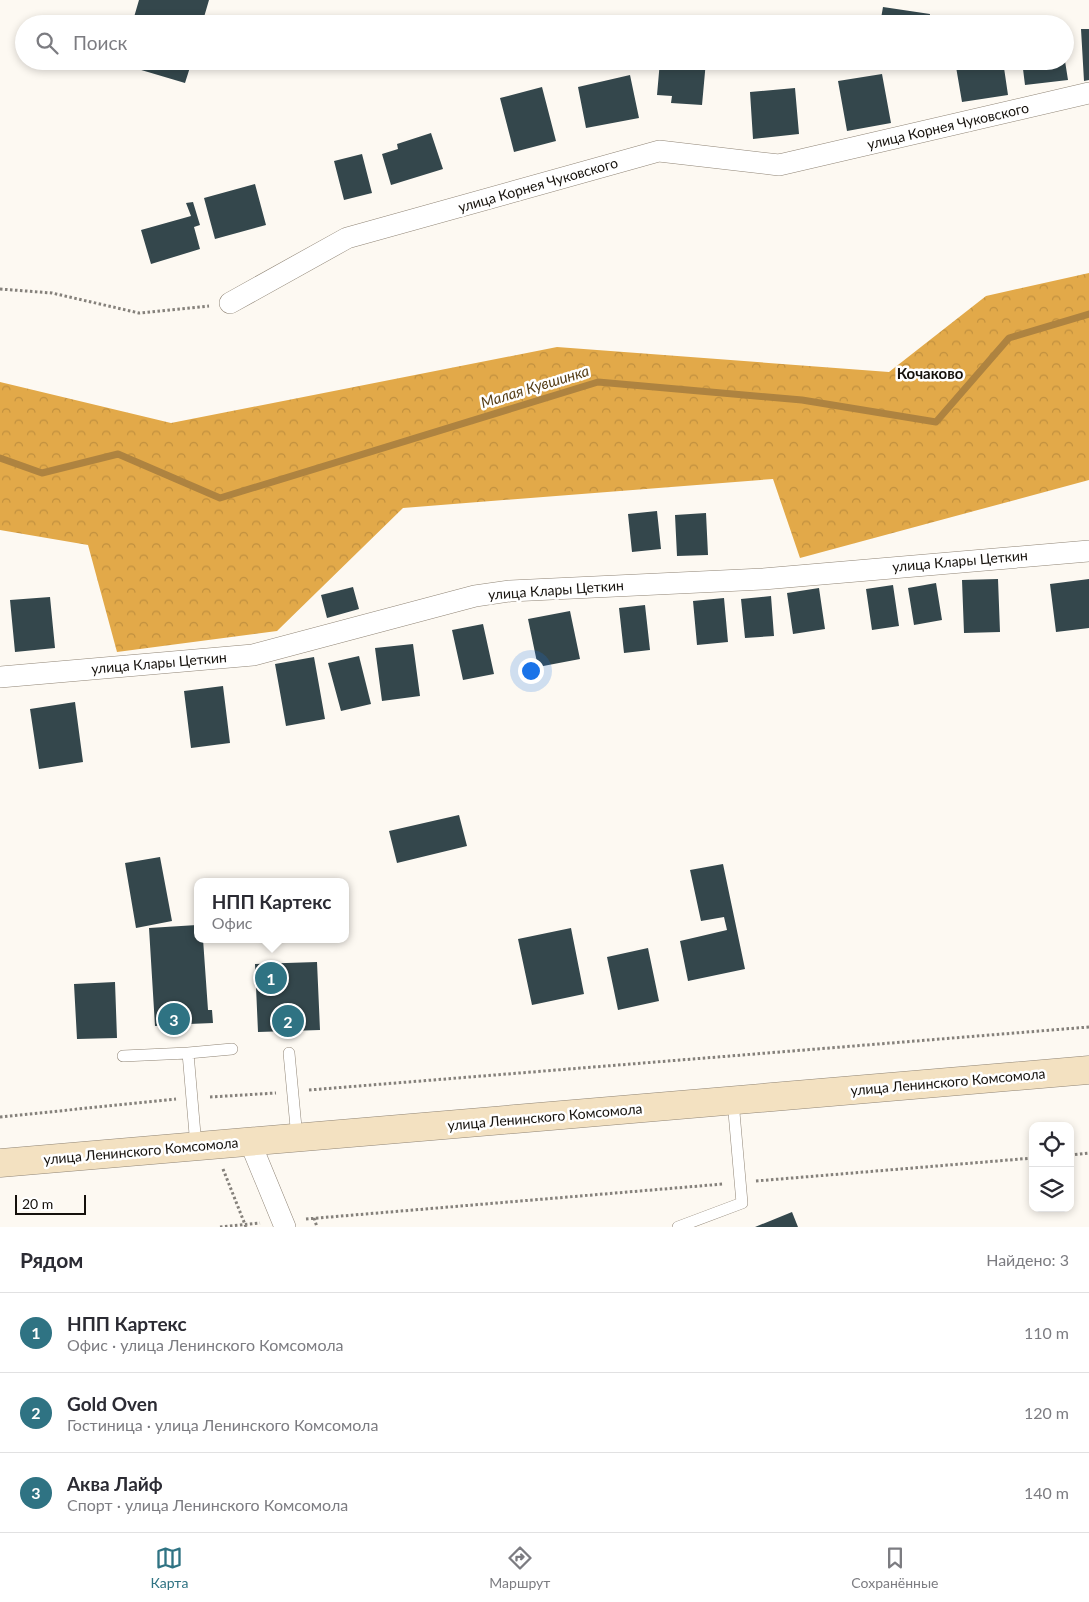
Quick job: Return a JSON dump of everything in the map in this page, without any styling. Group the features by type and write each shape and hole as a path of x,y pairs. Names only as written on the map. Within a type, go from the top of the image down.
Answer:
{"main road":[{"name":"улица Ленинского Комсомола","path":"0,1163 1089,1070"}],"street":[{"name":"улица Корнея Чуковского","path":"230,303 347,238 658,151 779,165 1089,93"},
{"name":"улица Клары Цеткин","path":"0,677 253,655 474,596 510,591 763,579 1089,551"},
{"path":"250,1142 284,1224"}],"lane":[{"path":"123,1056 232,1049"},
{"path":"289,1052 297,1138"},
{"path":"188,1053 196,1146"},
{"path":"678,1227 742,1203 732,1101"}],"path":[{"path":"0,289 52,293 140,313 230,303"},
{"path":"0,1117 192,1098 293,1092 1089,1027"},
{"path":"1074,1155 1089,1153"},
{"path":"220,1227 284,1224 314,1218 1029,1158"},
{"path":"314,1218 317,1227"}],"green space":[{"path":"1089,273 1089,480 800,558 773,479 403,508 277,631 117,652 88,545 0,530 0,382 171,423 557,347 889,372 986,296"}],"building":[{"path":"139,0 209,0 205,15 135,15"},
{"path":"883,7 930,14 930,15 882,15"},
{"path":"1081,29 1089,29 1089,80 1084,81"},
{"path":"141,70 189,70 185,83"},
{"path":"659,70 705,70 702,105 671,103 672,96 657,95"},
{"path":"957,70 1004,70 1008,95 962,102"},
{"path":"1023,70 1066,70 1068,80 1025,85"},
{"path":"882,74 891,123 847,131 838,81"},
{"path":"630,75 639,118 586,128 578,87"},
{"path":"542,87 556,141 514,152 500,98"},
{"path":"795,88 799,134 753,139 750,92"},
{"path":"431,133 443,169 391,185 382,154 398,149 397,144"},
{"path":"362,154 372,193 344,200 334,161"},
{"path":"255,184 266,225 215,239 204,198"},
{"path":"193,202 200,225 194,227 200,249 151,264 141,230 191,216 186,203"},
{"path":"657,511 661,549 632,552 628,514"},
{"path":"706,513 708,555 677,556 675,515"},
{"path":"998,579 1000,632 964,633 962,580"},
{"path":"1089,579 1089,628 1056,632 1050,584"},
{"path":"936,583 942,620 914,625 908,588"},
{"path":"893,585 899,626 872,630 866,589"},
{"path":"353,587 359,609 327,618 321,595"},
{"path":"819,588 825,629 793,634 787,593"},
{"path":"771,596 774,636 745,638 741,599"},
{"path":"50,597 55,648 15,652 10,600"},
{"path":"724,598 728,642 697,645 693,601"},
{"path":"645,605 650,650 624,653 619,608"},
{"path":"570,611 580,659 538,667 528,619"},
{"path":"483,624 494,674 463,680 452,630"},
{"path":"413,644 420,696 382,701 375,648"},
{"path":"359,656 371,704 341,711 328,663"},
{"path":"314,657 325,719 286,726 275,664"},
{"path":"223,686 230,743 191,748 184,691"},
{"path":"75,702 83,762 39,769 30,709"},
{"path":"459,815 467,846 397,863 389,831"},
{"path":"160,857 172,921 136,928 125,863"},
{"path":"723,864 745,969 688,981 680,941 727,930 724,917 701,921 690,870"},
{"path":"194,925 194,943 203,943 208,1010 212,1010 213,1023 189,1024 187,1029 182,1032 177,1030 174,1025 155,1026 149,928"},
{"path":"571,928 584,994 532,1005 518,939"},
{"path":"648,948 659,1001 618,1010 607,957"},
{"path":"317,962 320,1030 258,1032 255,964"},
{"path":"115,982 117,1038 77,1039 74,984"},
{"path":"792,1212 798,1227 755,1227"}],"waterway":[{"name":"Малая Кувшинка","path":"0,458 42,473 118,454 220,498 598,382 802,400 936,422 1009,338 1089,314"}],"place":[{"name":"НПП Картекс","path":"271,978"},
{"name":"Аква Лайф","path":"174,1019"},
{"name":"Gold Oven","path":"288,1021"}],"district":[{"name":"Кочаково","path":"930,374"}]}
